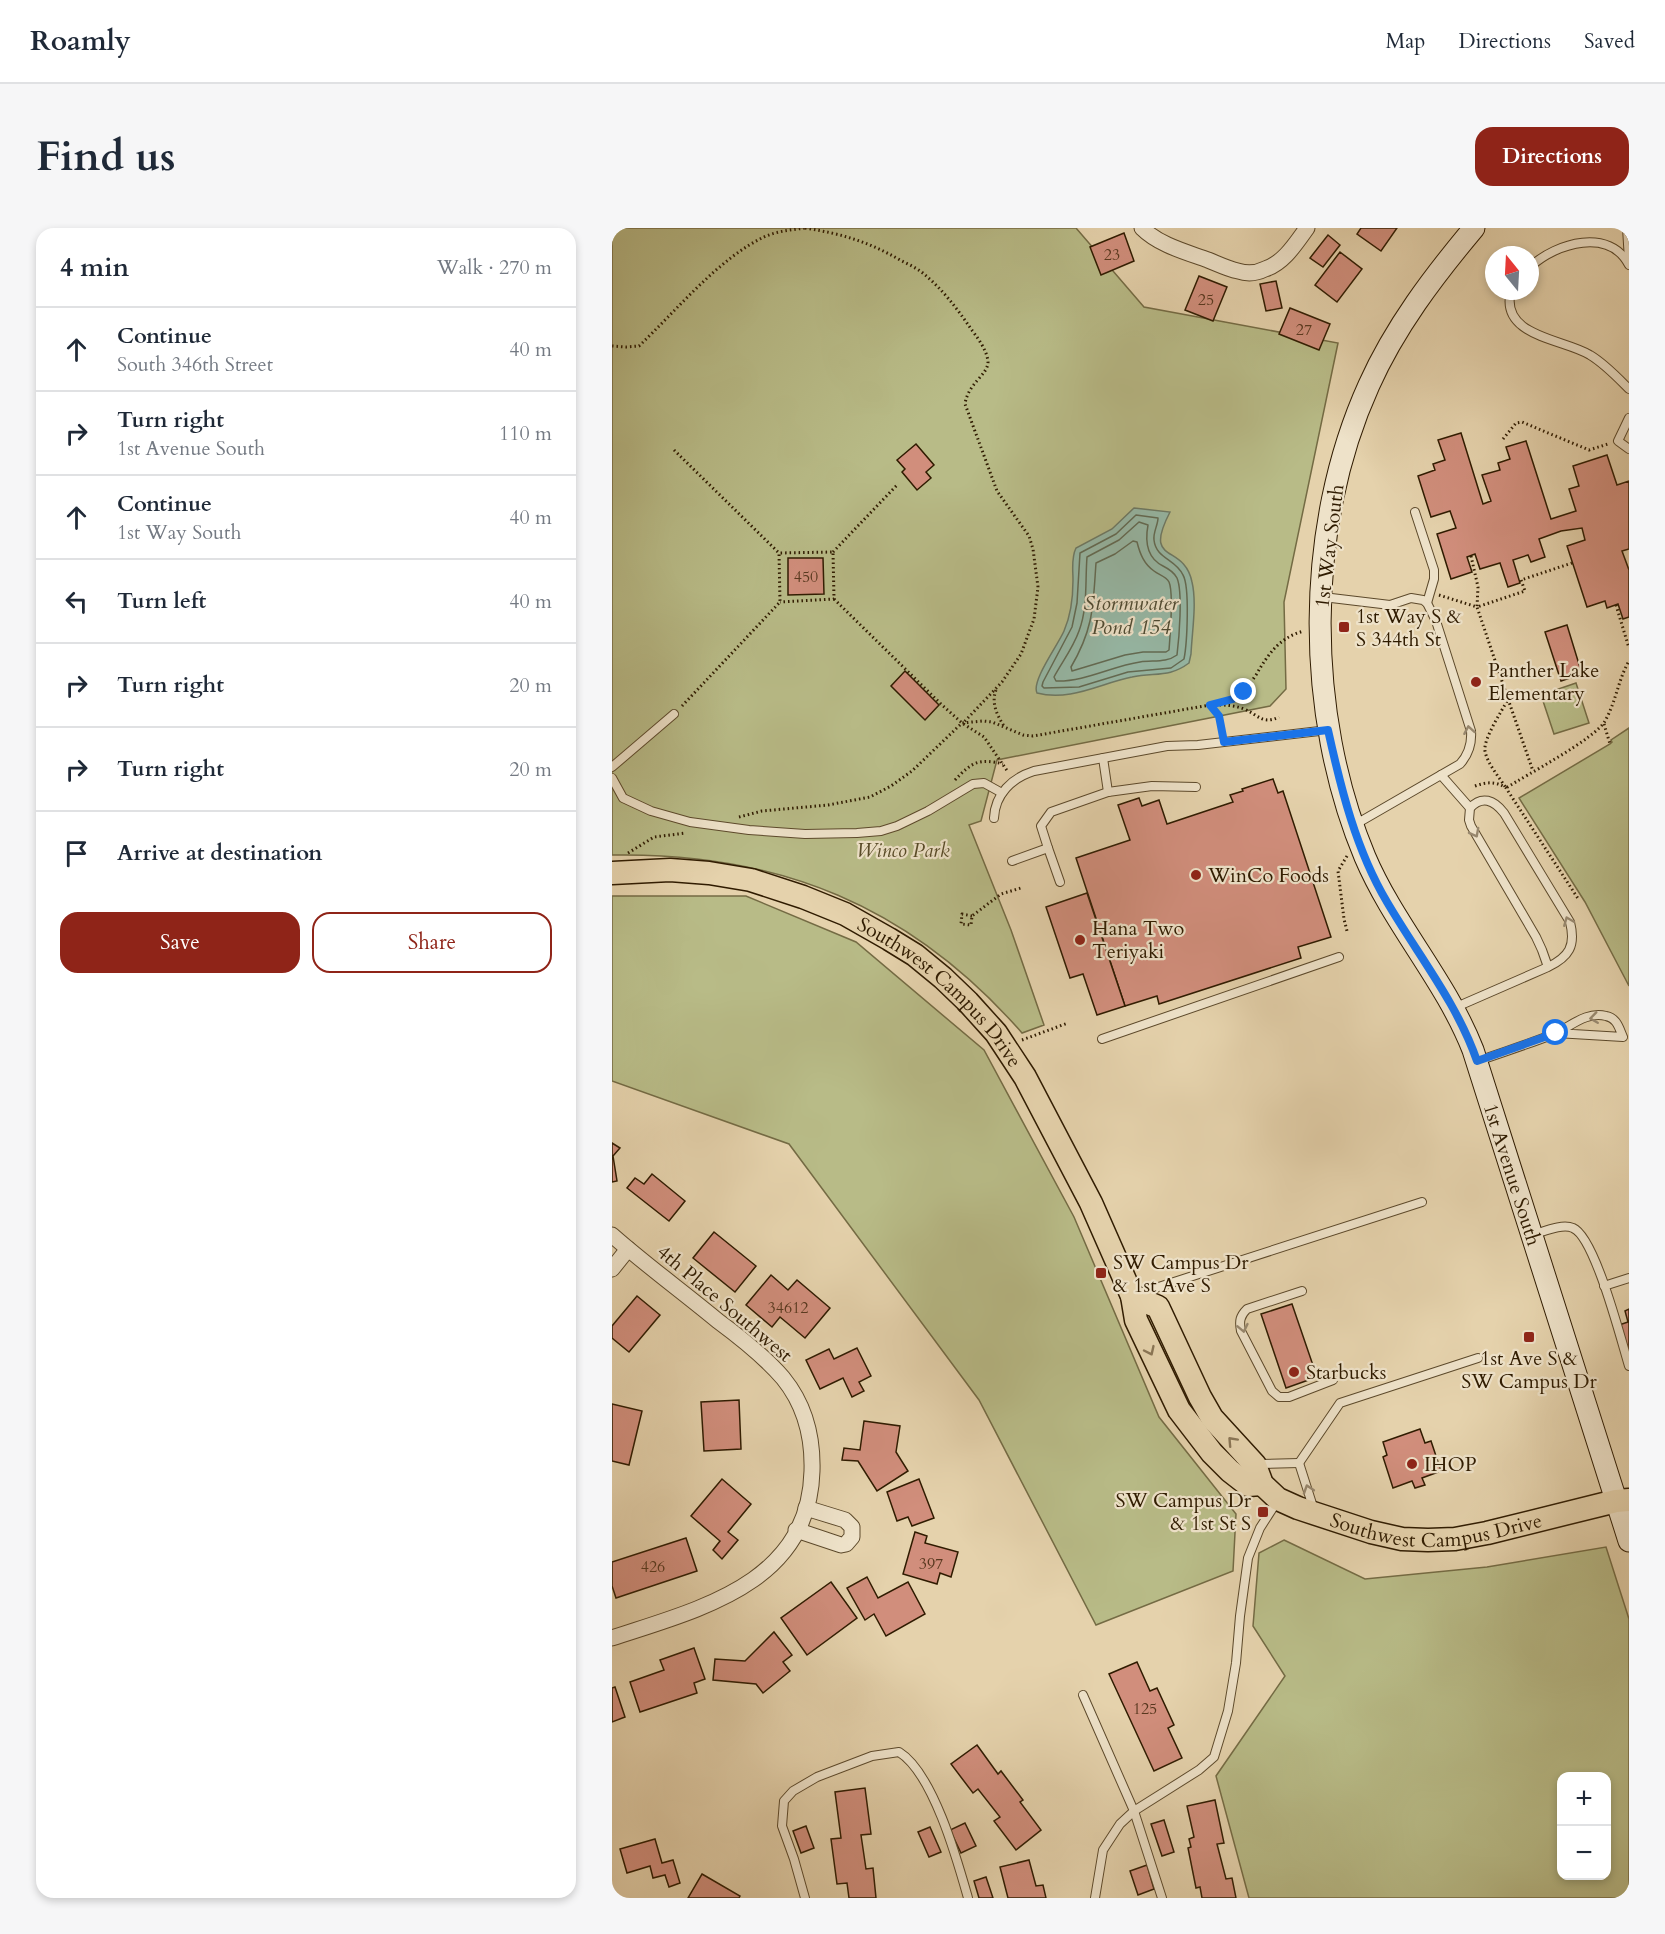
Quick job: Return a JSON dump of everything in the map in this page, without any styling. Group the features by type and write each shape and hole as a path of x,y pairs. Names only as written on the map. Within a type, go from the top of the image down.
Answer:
{"main road":[{"name":"1st Way South","path":"1353,826 1328,730 1320,667 1320,626 1327,528 1333,494 1361,404 1389,346 1414,303 1474,228"},
{"name":"1st Avenue South","path":"1353,826 1387,902 1454,1008 1466,1032 1532,1235 1625,1497 1629,1541"},
{"name":"Southwest Campus Drive","path":"612,873 670,870 710,873 762,884 803,897 845,914 890,939 915,955 968,1002 996,1033 1025,1077 1059,1141 1091,1203 1132,1296 1136,1320 1179,1410 1207,1446 1230,1471 1248,1485 1265,1483 1316,1516 1402,1539 1455,1539 1521,1526 1625,1497"}],"street":[{"path":"1142,228 1173,247 1238,271 1256,272 1267,269 1281,260 1307,228"},
{"name":"4th Place Southwest","path":"612,1235 752,1347 778,1372 791,1389 804,1413 812,1446 810,1497 802,1518 778,1559 764,1573 724,1598 612,1638"},
{"path":"612,1269 628,1249"}],"lane":[{"path":"1627,228 1629,264"},
{"path":"1539,260 1562,246 1599,238 1616,245 1629,264"},
{"path":"1509,300 1516,318 1524,327 1534,334 1590,354 1629,389"},
{"path":"1629,418 1618,441 1629,449"},
{"path":"1415,512 1433,564 1434,575 1427,603"},
{"path":"1322,597 1390,605 1417,598 1427,603 1436,621 1472,738 1465,758 1460,764 1353,826"},
{"path":"612,767 674,714"},
{"path":"994,818 1002,793 1013,781 1034,771 1167,746 1328,730"},
{"path":"1104,758 1107,792"},
{"path":"1441,775 1470,808"},
{"path":"612,778 623,798 651,811 690,822 782,833 873,832 910,820 973,784 987,784 1002,793"},
{"path":"1060,882 1041,826 1051,812 1107,792 1152,786 1196,787"},
{"path":"1454,1008 1548,967 1562,960 1573,939 1570,922 1498,806 1485,800 1475,803 1470,808 1468,820 1536,937 1548,967"},
{"path":"1011,861 1048,848"},
{"path":"1102,1039 1339,957"},
{"path":"1477,1061 1556,1033 1573,1022 1593,1016 1607,1016 1617,1022 1623,1037 1556,1033"},
{"path":"1132,1296 1422,1202"},
{"path":"1532,1235 1564,1227 1575,1228 1587,1243 1604,1286 1629,1366"},
{"path":"1604,1286 1629,1278"},
{"path":"1302,1291 1247,1309 1241,1315 1239,1322 1241,1331 1272,1391 1279,1397 1289,1397 1333,1380"},
{"path":"1095,1898 1103,1850 1120,1824 1134,1811 1199,1770 1214,1757 1230,1702 1248,1558 1260,1528 1265,1483 1299,1462 1340,1403 1478,1358"},
{"path":"1299,1462 1316,1516"},
{"path":"1083,1695 1134,1811 1162,1898"},
{"path":"805,1898 782,1826 784,1801 793,1791 817,1777 872,1756 899,1752 909,1758 933,1794 968,1898"}],"path":[{"path":"612,346 639,346 699,287 746,248 780,231 805,228 839,234 874,245 923,273 954,305 983,347 988,366 966,394 965,404 997,491 1029,536 1033,549 1038,587 1036,610 1030,632 1014,667 962,723 912,771 870,797 828,805 762,811 713,824"},
{"path":"1503,439 1516,423 1522,422 1589,450 1618,441"},
{"path":"674,450 779,553 780,602"},
{"path":"897,484 833,552 834,599 962,723 985,738 1013,781"},
{"path":"779,553 833,552"},
{"path":"1471,556 1478,586 1477,607 1533,771"},
{"path":"1430,592 1477,607 1525,591 1521,580 1572,563"},
{"path":"674,714 780,602 834,599"},
{"path":"1616,605 1629,648"},
{"path":"962,723 983,721 1023,735 1033,735 1210,705 1233,699 1244,692 1281,641 1295,633 1320,626"},
{"path":"1506,788 1584,740 1604,724 1629,661"},
{"path":"1002,682 995,693 994,702 1005,727"},
{"path":"1508,699 1486,740 1484,748 1486,755 1579,900"},
{"path":"1210,705 1230,705 1263,720 1279,717"},
{"path":"1210,705 1219,716 1224,742"},
{"path":"1604,724 1610,744"},
{"path":"1475,786 1490,783 1500,784 1506,788"},
{"path":"626,855 654,837 687,833"},
{"path":"1338,871 1347,931"},
{"path":"972,915 971,925 961,924 962,914 972,915 1001,894 1021,888"},
{"path":"1004,1047 1068,1023"}],"green space":[{"name":"Winco Park","path":"612,228 1076,228 1144,307 1338,343 1284,602 1286,689 1270,706 997,760 981,821 969,825 1011,930 1044,1025 1022,1033 979,989 935,951 888,920 838,895 786,877 731,864 673,857 612,855"},
{"path":"1576,683 1589,723 1554,734 1541,695"},
{"path":"1629,728 1629,986 1585,902 1519,798 1610,744 1611,740"},
{"path":"612,896 746,896 856,942 984,1050 1074,1217 1159,1417 1236,1514 1233,1571 1096,1625 979,1400 789,1144 612,1081"},
{"path":"1284,1540 1365,1579 1487,1567 1606,1547 1629,1619 1629,1898 1249,1898 1216,1776 1285,1676 1253,1626 1259,1553"}],"water":[{"name":"Stormwater Pond 154","path":"1134,508 1170,512 1160,540 1163,547 1188,570 1192,582 1194,618 1189,663 1168,673 1132,677 1085,691 1061,695 1037,693 1036,687 1041,672 1061,637 1068,619 1073,593 1073,560 1076,548 1112,529"}],"building":[{"path":"1361,228 1397,228 1381,251 1357,234"},
{"path":"1124,233 1134,261 1101,275 1090,247"},
{"path":"1328,235 1340,245 1323,267 1310,258"},
{"path":"1340,252 1362,269 1337,302 1315,285"},
{"path":"1199,276 1227,287 1213,321 1185,310"},
{"path":"1276,281 1282,308 1266,311 1260,284"},
{"path":"1290,308 1330,324 1319,350 1279,334"},
{"path":"1461,433 1483,504 1491,501 1482,475 1500,470 1498,463 1510,459 1506,447 1526,441 1551,519 1576,511 1569,489 1579,486 1573,466 1607,455 1617,485 1629,481 1629,549 1622,551 1629,570 1629,617 1623,619 1618,604 1607,608 1605,601 1587,607 1567,546 1585,540 1582,528 1561,531 1539,539 1545,557 1531,562 1528,555 1513,560 1520,583 1508,587 1500,563 1480,569 1475,554 1467,557 1472,572 1451,579 1437,534 1456,528 1450,511 1431,517 1418,476 1435,470 1433,464 1445,460 1438,440"},
{"path":"916,444 934,465 926,472 931,478 917,490 902,472 905,469 897,460"},
{"path":"788,558 823,558 824,594 788,595"},
{"path":"1567,625 1582,674 1561,681 1545,632"},
{"path":"905,671 939,705 925,720 891,686"},
{"name":"WinCo Foods","path":"1273,779 1278,793 1283,791 1331,937 1298,947 1301,958 1159,1004 1157,996 1125,1006 1076,858 1130,840 1118,805 1139,798 1142,806 1159,800 1167,824 1233,802 1230,795"},
{"name":"Hana Two Teriyaki","path":"1087,893 1125,1006 1097,1015 1083,974 1070,978 1046,907"},
{"path":"612,1143 620,1148 613,1156 617,1181 612,1182"},
{"path":"652,1174 685,1201 669,1221 627,1188 635,1178 644,1184"},
{"path":"714,1232 756,1266 735,1292 693,1258"},
{"path":"771,1275 788,1290 797,1280 830,1308 805,1338 780,1317 772,1327 746,1305"},
{"path":"637,1296 660,1315 629,1352 612,1338 612,1326"},
{"path":"1292,1304 1317,1377 1286,1388 1261,1314"},
{"path":"1629,1309 1629,1359 1619,1325 1628,1322 1625,1311"},
{"path":"857,1348 871,1376 859,1382 864,1391 852,1397 843,1378 820,1389 806,1360 829,1349 834,1359"},
{"path":"739,1400 741,1449 704,1451 701,1402"},
{"path":"612,1404 642,1411 629,1465 612,1461"},
{"path":"864,1421 900,1426 896,1452 908,1471 877,1491 858,1461 842,1460 844,1448 860,1450"},
{"name":"IHOP","path":"1420,1429 1425,1443 1431,1441 1441,1471 1422,1478 1425,1485 1415,1488 1412,1481 1393,1488 1383,1457 1387,1455 1383,1442"},
{"path":"722,1479 751,1504 728,1532 738,1540 722,1559 713,1550 720,1541 691,1516"},
{"path":"919,1479 934,1518 912,1526 908,1517 897,1521 887,1492"},
{"path":"915,1532 927,1536 925,1543 958,1552 951,1577 940,1573 937,1584 903,1574"},
{"path":"686,1538 697,1571 616,1598 612,1586 612,1562"},
{"path":"867,1577 878,1598 908,1582 925,1614 886,1636 874,1614 865,1620 847,1588"},
{"path":"831,1582 857,1618 807,1655 781,1618"},
{"path":"774,1632 792,1655 783,1662 790,1671 763,1693 756,1684 713,1680 715,1659 745,1661"},
{"path":"694,1648 705,1679 694,1683 697,1693 640,1712 630,1682 664,1670 660,1660"},
{"path":"1137,1662 1150,1691 1157,1688 1174,1725 1168,1728 1182,1758 1154,1771 1109,1674"},
{"path":"615,1687 625,1717 612,1722 612,1688"},
{"path":"977,1745 998,1774 1001,1771 1023,1800 1020,1802 1041,1830 1016,1850 994,1821 1000,1817 978,1789 973,1793 951,1764"},
{"path":"865,1788 871,1834 861,1835 866,1869 873,1868 876,1898 849,1898 847,1883 837,1884 831,1839 841,1838 835,1792"},
{"path":"1215,1800 1224,1843 1217,1844 1226,1879 1232,1878 1236,1898 1202,1898 1200,1887 1196,1888 1188,1848 1191,1847 1189,1839 1194,1837 1187,1806"},
{"path":"1164,1820 1174,1852 1162,1856 1151,1824"},
{"path":"965,1823 976,1846 961,1853 950,1830"},
{"path":"806,1826 814,1848 801,1853 793,1831"},
{"path":"930,1827 941,1852 929,1857 918,1832"},
{"path":"655,1839 662,1863 673,1860 680,1883 669,1887 665,1875 653,1878 650,1866 627,1873 620,1849"},
{"path":"1029,1860 1036,1886 1043,1885 1046,1898 1008,1898 1000,1867"},
{"path":"1147,1865 1154,1889 1138,1895 1130,1871"},
{"path":"702,1874 740,1896 739,1898 688,1898"},
{"path":"986,1877 993,1898 979,1898 974,1881"}],"place":[{"name":"1st Way S & S 344th St","path":"1344,627"},
{"name":"Panther Lake Elementary","path":"1476,682"},
{"name":"WinCo Foods","path":"1196,875"},
{"name":"Hana Two Teriyaki","path":"1080,940"},
{"name":"SW Campus Dr & 1st Ave S","path":"1101,1273"},
{"name":"1st Ave S & SW Campus Dr","path":"1529,1337"},
{"name":"Starbucks","path":"1294,1372"},
{"name":"IHOP","path":"1412,1464"},
{"name":"SW Campus Dr & 1st St S","path":"1263,1512"}],"route":[{"path":"1244,692 1233,699 1210,705 1219,716 1224,742 1328,730 1353,826 1374,878 1454,1008 1477,1061 1556,1033"}]}
